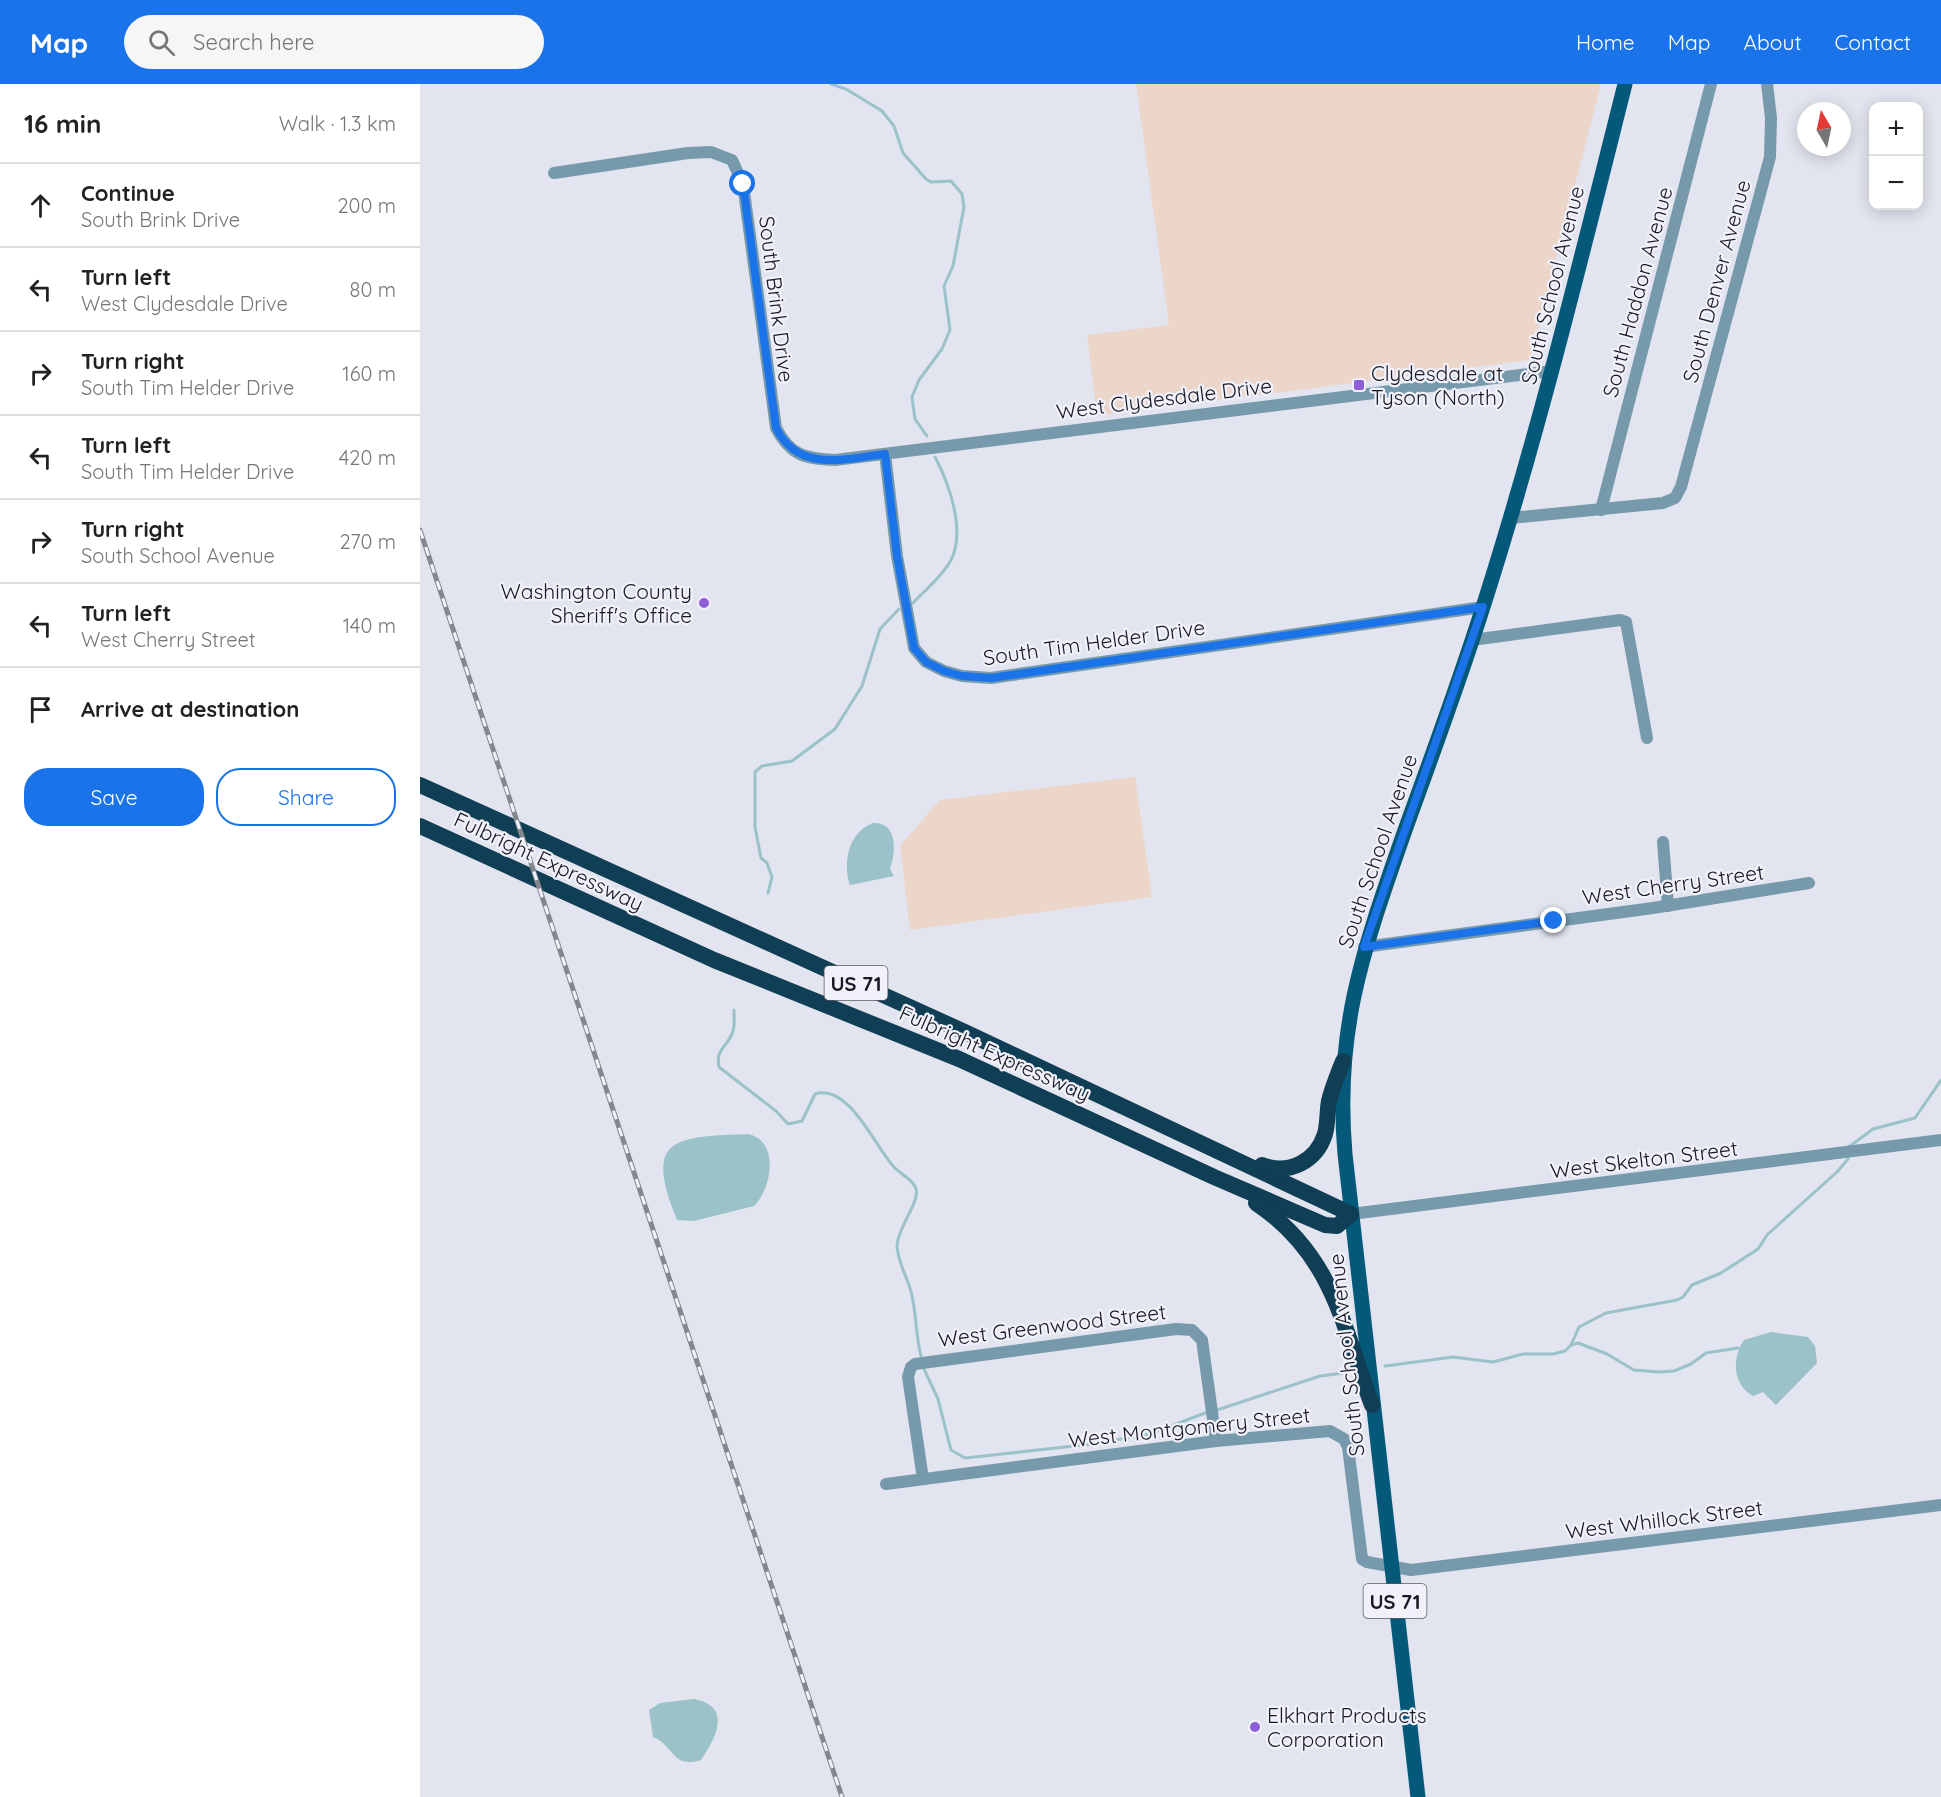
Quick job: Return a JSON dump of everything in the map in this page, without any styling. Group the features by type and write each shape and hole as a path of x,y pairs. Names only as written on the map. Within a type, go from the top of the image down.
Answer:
{"highway":[{"name":"Fulbright Expressway","path":"420,785 1160,1123"},
{"name":"Fulbright Expressway","path":"420,826 492,861 714,960 959,1059 1214,1177 1325,1225 1337,1226 1351,1214"},
{"path":"1160,1123 1266,1166 1278,1169 1295,1167 1308,1160 1323,1140 1329,1101 1343,1061"},
{"name":"US 71","path":"1160,1123 1351,1214"},
{"path":"1214,1177 1269,1212 1294,1235 1316,1261 1335,1296 1372,1405"}],"main road":[{"name":"South School Avenue","path":"1418,1797 1351,1214 1343,1133 1343,1061 1352,999 1364,947 1472,640 1511,518 1552,371 1625,84"}],"street":[{"name":"South Haddon Avenue","path":"1601,510 1711,84"},
{"name":"South Denver Avenue","path":"1601,510 1663,503 1675,498 1681,487 1770,157 1771,118 1767,84"},
{"name":"South Brink Drive","path":"554,173 688,153 711,152 732,160 743,184 772,410 776,428 784,444"},
{"name":"West Clydesdale Drive","path":"784,444 797,454 814,460 835,460 1552,371"},
{"name":"South Tim Helder Drive","path":"885,454 897,556 912,641 926,662 953,674 991,678 1483,607"},
{"path":"1511,518 1601,510"},
{"path":"1472,640 1620,620 1626,622 1647,738"},
{"path":"1663,842 1668,906"},
{"name":"West Cherry Street","path":"1364,947 1668,906 1809,884"},
{"name":"West Skelton Street","path":"1351,1214 1941,1140"},
{"name":"West Greenwood Street","path":"923,1479 908,1377 911,1367 920,1362 1185,1328 1198,1334 1202,1340 1216,1441"},
{"name":"West Montgomery Street","path":"886,1484 1216,1441 1330,1431 1338,1434 1348,1447 1362,1559 1367,1563 1391,1568"},
{"name":"West Whillock Street","path":"1391,1568 1411,1570 1941,1505"}],"shaded area":[{"path":"1136,84 1601,84 1530,360 1097,416 1087,335 1169,325"},
{"path":"1135,777 1152,897 910,930 900,846 940,800"}],"water":[{"path":"873,823 887,827 891,833 894,847 890,869 894,876 850,885 847,859 852,841 864,828"},
{"path":"748,1134 758,1138 765,1146 770,1166 765,1188 754,1206 694,1221 677,1220 667,1193 663,1172 665,1157 672,1147 701,1137"},
{"path":"1771,1332 1808,1337 1815,1346 1817,1363 1776,1405 1763,1392 1753,1396 1746,1391 1741,1385 1736,1370 1737,1354 1744,1340"},
{"path":"694,1699 713,1708 718,1724 712,1742 701,1760 692,1762 679,1759 653,1737 649,1710 660,1703"}],"waterway":[{"path":"831,84 846,89 882,111 894,126 903,153 926,179 931,182 951,181 962,194 964,207 953,266 944,286 950,330 942,349 919,380 912,397 915,419 927,436"},
{"path":"913,603 943,572 951,560 957,535 954,507 946,480 935,457"},
{"path":"768,893 772,877 767,863 761,858 755,827 755,772 762,766 792,761 835,729 862,686 880,629 899,609"},
{"path":"734,1010 733,1031 719,1055 719,1067 776,1111 788,1124 802,1121 815,1094 827,1093 839,1098 860,1119 894,1167 915,1186 915,1200 898,1238 897,1251 912,1297 921,1356"},
{"path":"1850,1146 1873,1129 1915,1118 1941,1080"},
{"path":"1385,1366 1453,1357 1493,1362 1523,1354 1553,1354 1565,1351 1571,1345 1579,1327 1606,1313 1677,1300 1683,1297 1692,1285 1721,1273 1758,1249 1767,1235 1837,1172 1848,1159"},
{"path":"1571,1345 1578,1343 1607,1354 1634,1370 1659,1372 1674,1371 1691,1364 1706,1353 1738,1348"},
{"path":"924,1369 938,1399 951,1450 965,1458 1092,1444 1150,1434 1205,1413"},
{"path":"1217,1410 1320,1376 1344,1373"}],"railway":[{"path":"420,530 842,1797"}],"place":[{"name":"Clydesdale at Tyson (North)","path":"1359,385"},
{"name":"Washington County Sheriff's Office","path":"704,603"},
{"name":"Elkhart Products Corporation","path":"1255,1727"}],"route":[{"path":"743,184 776,428 784,444 797,454 814,460 885,454 897,556 912,641 914,648 926,662 944,671 962,676 991,678 1483,607 1364,947 1554,921"}]}
